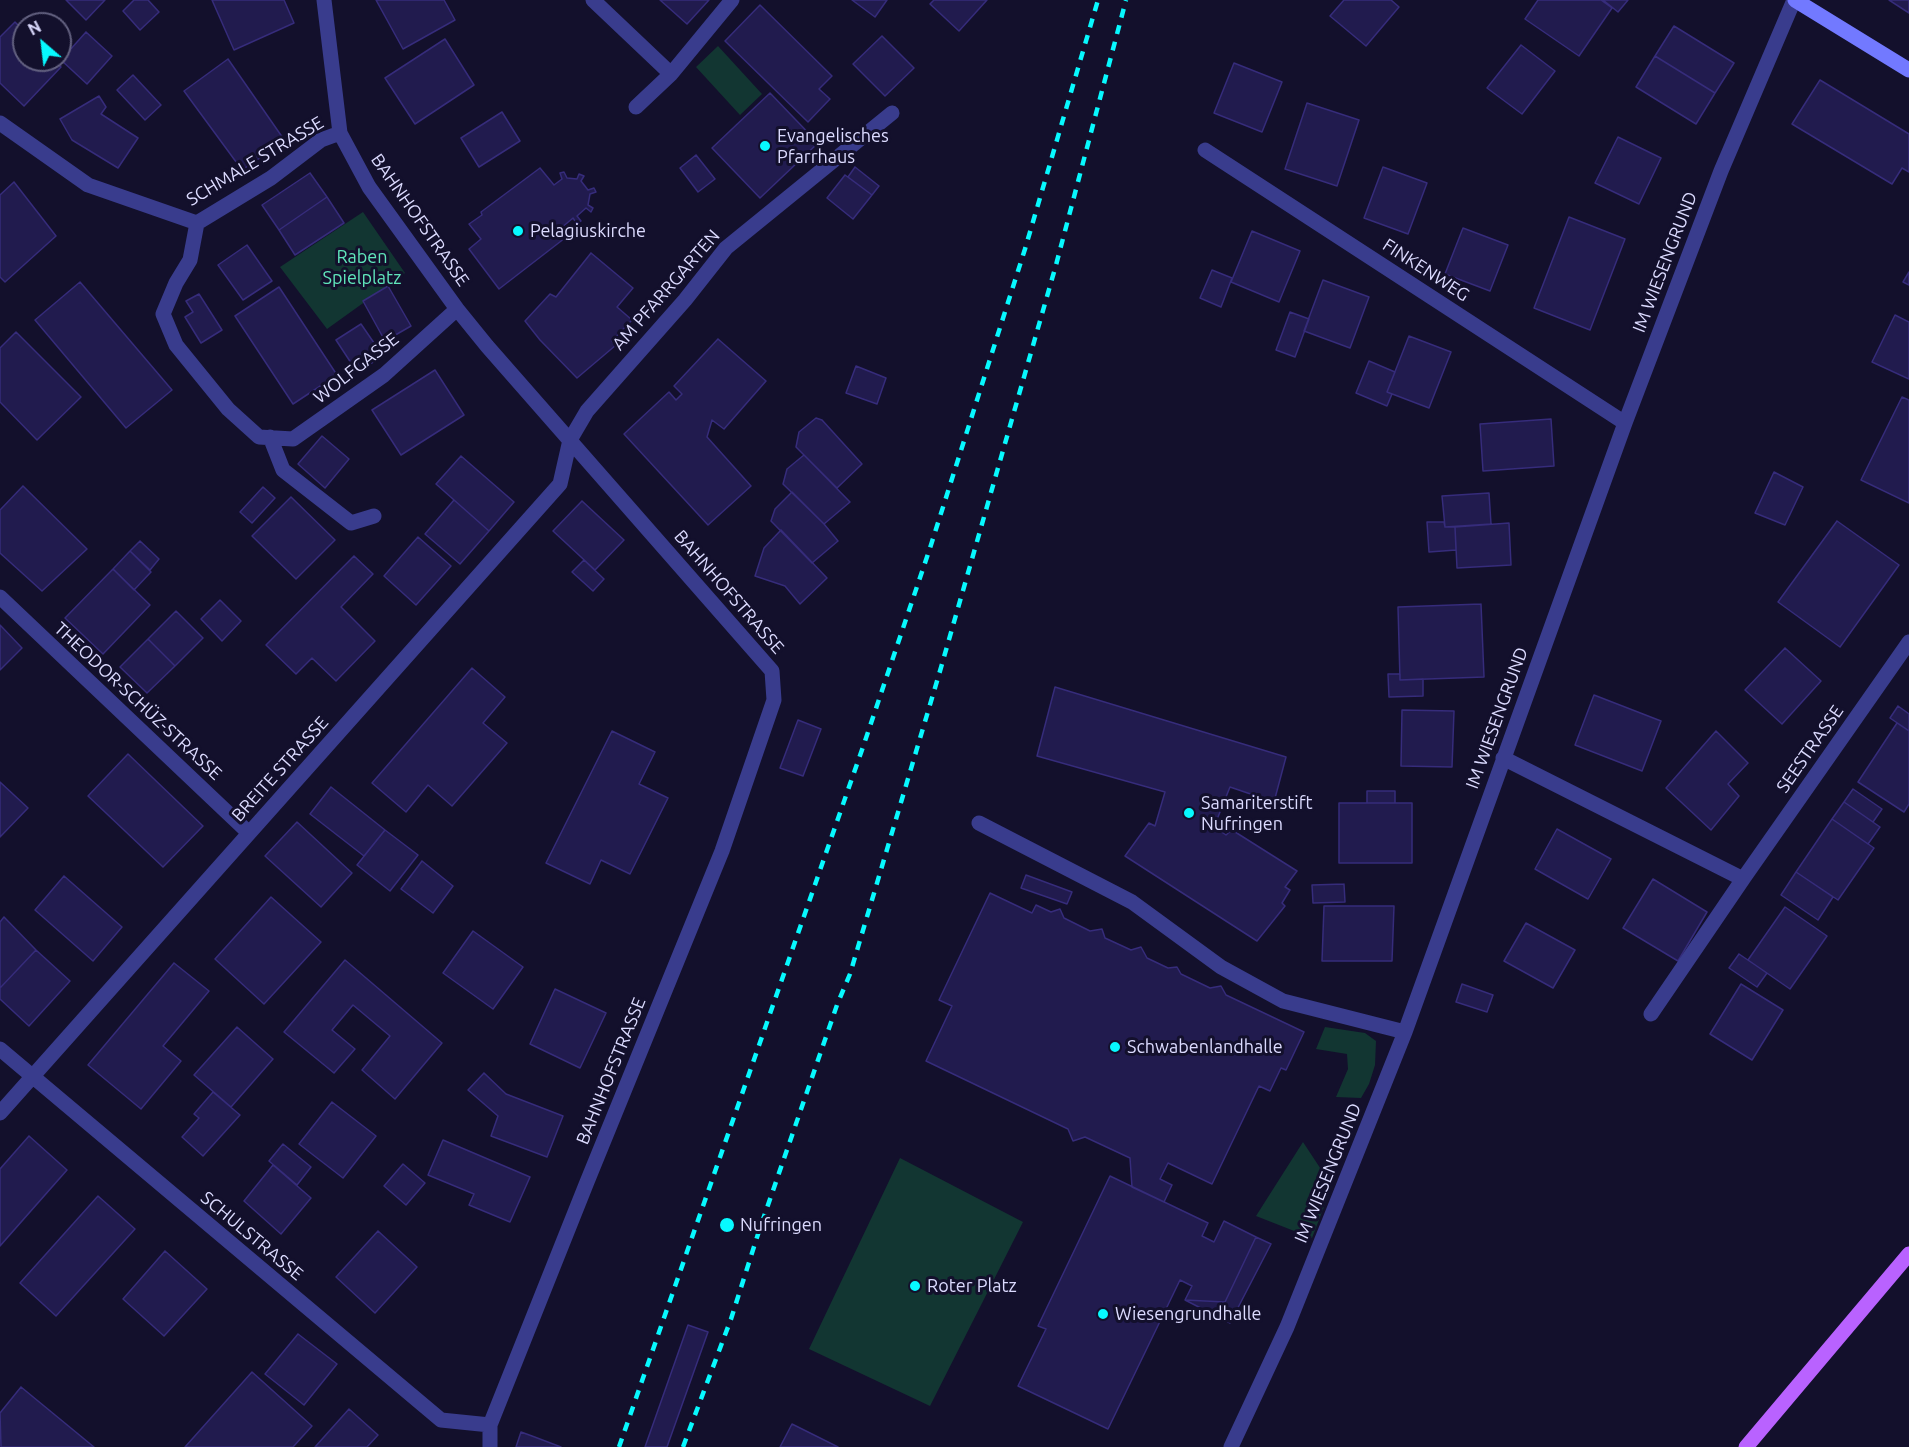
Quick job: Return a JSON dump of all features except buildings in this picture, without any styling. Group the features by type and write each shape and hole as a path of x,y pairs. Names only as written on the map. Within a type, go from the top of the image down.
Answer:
{"main road":[{"path":"1746,1447 1909,1254"}],"street":[{"name":"BAHNHOFSTRASSE","path":"324,0 340,133 369,187 457,309 487,346 772,671 774,700 722,851 490,1425 490,1447"},
{"path":"593,0 671,74"},
{"path":"636,107 671,74 732,0"},
{"path":"1794,0 1909,70"},
{"name":"IM WIESENGRUND","path":"1231,1447 1287,1327 1405,1032 1625,423 1720,171 1794,0"},
{"name":"AM PFARRGARTEN","path":"570,440 587,411 685,300 726,248 892,113"},
{"name":"SCHMALE STRASSE","path":"0,123 88,185 197,223 271,178 321,140 340,133"},
{"name":"FINKENWEG","path":"1205,150 1625,423"},
{"path":"197,223 190,260 176,283 163,314 176,345 228,409 259,437 270,437 283,470 351,523 374,516"},
{"name":"WOLFGASSE","path":"270,437 293,439 384,375 457,309"},
{"name":"BREITE STRASSE","path":"0,1113 560,484 570,440"},
{"name":"THEODOR-SCHÜZ-STRASSE","path":"0,597 249,833"},
{"name":"SEESTRASSE","path":"1651,1014 1909,642"},
{"path":"1503,758 1743,879"},
{"path":"979,824 1132,902 1221,967 1282,1001 1405,1032"},
{"name":"SCHULSTRASSE","path":"0,1049 441,1420 490,1425"}],"green space":[{"path":"718,46 762,94 740,115 696,67"},
{"name":"Raben Spielplatz","path":"363,212 405,273 327,329 280,267"},
{"path":"1325,1027 1365,1033 1376,1041 1375,1065 1369,1084 1361,1098 1336,1097 1348,1069 1347,1054 1316,1049"},
{"path":"1303,1142 1332,1186 1312,1238 1256,1216"},
{"name":"Roter Platz","path":"900,1158 1023,1222 930,1406 809,1349"}],"railway":[{"path":"619,1447 930,548 1025,249 1098,0"},
{"path":"683,1447 731,1319 759,1231 837,1005 850,974 940,671 1056,265 1126,0"}],"place":[{"name":"Evangelisches Pfarrhaus","path":"765,146"},
{"name":"Pelagiuskirche","path":"518,231"},
{"name":"Samariterstift Nufringen","path":"1189,813"},
{"name":"Schwabenlandhalle","path":"1115,1047"},
{"name":"Nufringen","path":"727,1225"},
{"name":"Roter Platz","path":"915,1286"},
{"name":"Wiesengrundhalle","path":"1103,1314"}]}
